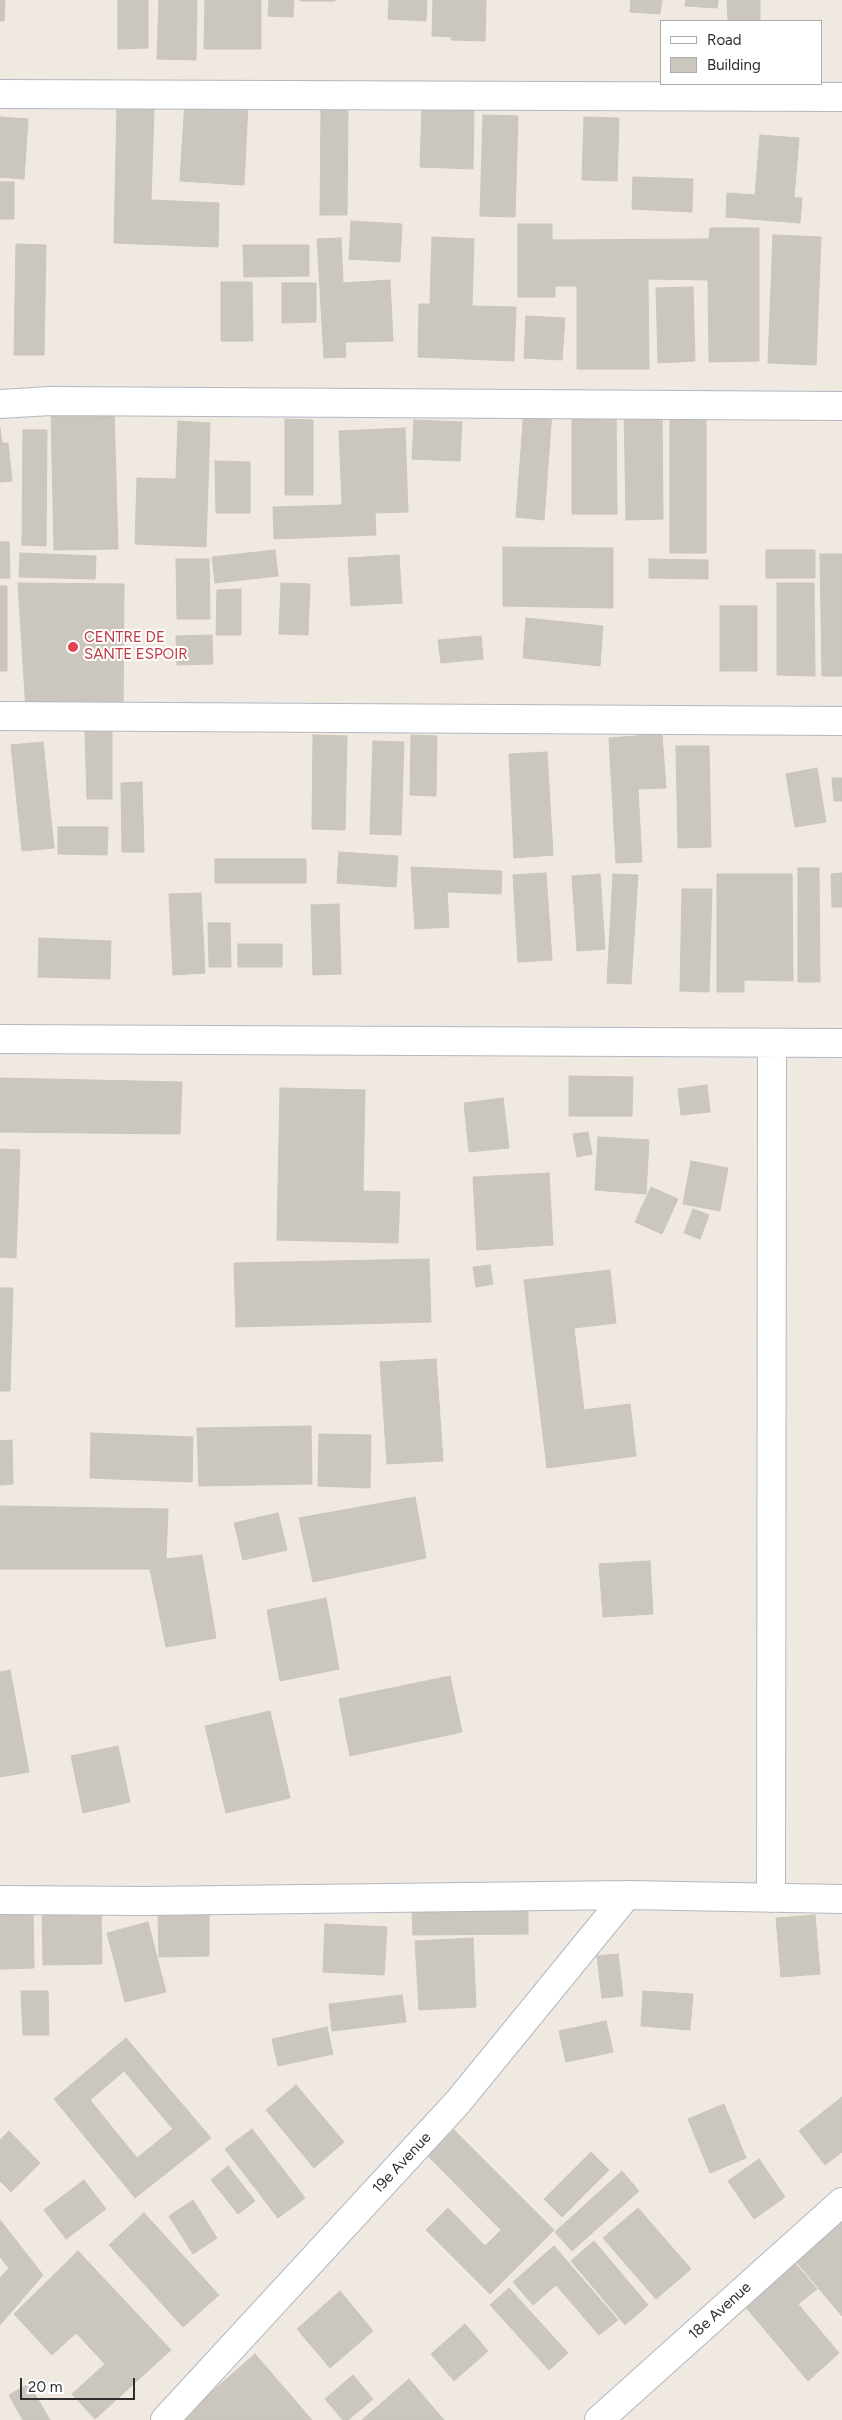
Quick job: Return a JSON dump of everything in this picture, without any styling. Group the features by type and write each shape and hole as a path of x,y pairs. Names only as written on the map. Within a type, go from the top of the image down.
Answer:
{"street":[{"path":"0,94 842,97"},
{"path":"0,404 50,400 842,406"},
{"path":"0,716 842,720"},
{"path":"0,1039 842,1043"},
{"path":"771,1898 772,1044"},
{"path":"0,1900 146,1901 627,1895 842,1899"},
{"name":"19e Avenue","path":"165,2420 458,2102 627,1895"},
{"name":"18e Avenue","path":"599,2420 842,2202"}],"building":[{"path":"0,0 5,0 4,21 0,21"},
{"path":"118,0 148,0 148,48 118,49"},
{"path":"159,0 197,0 196,60 157,59"},
{"path":"205,0 261,0 261,49 204,49"},
{"path":"269,0 294,0 293,17 268,16"},
{"path":"335,0 335,1 300,1"},
{"path":"389,0 427,0 426,21 388,19"},
{"path":"433,0 486,0 485,41 451,40 452,37 432,36"},
{"path":"631,0 662,0 660,14 630,12"},
{"path":"686,0 718,0 717,8 685,6"},
{"path":"727,0 760,0 760,20 728,20"},
{"path":"185,101 248,105 244,185 180,181"},
{"path":"117,106 154,108 151,200 219,203 218,247 114,243"},
{"path":"422,107 474,109 473,169 420,167"},
{"path":"321,108 348,109 347,215 320,215"},
{"path":"483,115 518,116 515,217 480,216"},
{"path":"0,117 28,119 24,179 0,177"},
{"path":"584,117 619,118 617,181 582,180"},
{"path":"760,135 799,138 794,198 802,198 800,223 726,217 727,193 755,195"},
{"path":"633,177 693,179 692,212 632,209"},
{"path":"0,182 14,182 14,219 0,219"},
{"path":"351,221 402,224 400,262 349,259"},
{"path":"518,224 552,224 552,240 709,239 710,228 759,228 759,361 709,362 708,280 648,279 649,369 577,369 577,286 555,286 555,297 518,297"},
{"path":"773,235 821,237 816,365 768,363"},
{"path":"432,237 474,239 472,306 516,307 514,361 418,357 419,304 430,304"},
{"path":"341,238 343,283 390,280 393,341 345,342 346,357 324,358 317,239"},
{"path":"16,244 46,245 44,355 14,355"},
{"path":"243,245 309,245 309,276 244,277"},
{"path":"221,282 252,282 253,341 221,341"},
{"path":"282,283 316,283 316,322 282,323"},
{"path":"693,287 695,361 658,363 656,288"},
{"path":"526,316 565,318 562,360 524,358"},
{"path":"624,406 662,406 663,519 626,520"},
{"path":"670,408 706,408 706,553 670,553"},
{"path":"524,409 552,411 544,520 516,517"},
{"path":"616,409 617,514 572,514 572,410"},
{"path":"114,410 118,549 54,550 51,411"},
{"path":"285,419 313,420 313,495 285,495"},
{"path":"414,420 462,422 460,461 412,459"},
{"path":"178,421 210,423 206,547 135,544 137,478 176,479"},
{"path":"0,428 2,443 8,443 12,481 0,482"},
{"path":"405,428 408,512 375,513 376,535 274,539 273,507 342,505 339,431"},
{"path":"23,430 47,430 46,546 22,545"},
{"path":"215,461 250,462 250,513 216,513"},
{"path":"0,542 9,542 10,578 0,578"},
{"path":"503,547 613,548 613,608 503,606"},
{"path":"275,550 278,576 215,583 212,557"},
{"path":"766,550 815,550 815,578 766,578"},
{"path":"20,553 96,556 95,579 19,577"},
{"path":"820,554 842,554 842,676 822,676"},
{"path":"399,555 402,603 351,606 348,558"},
{"path":"176,559 209,559 210,619 177,619"},
{"path":"649,559 708,560 708,579 649,578"},
{"name":"CENTRE DE SANTE ESPOIR","path":"18,583 124,584 123,716 26,711"},
{"path":"281,583 310,584 308,635 279,634"},
{"path":"777,583 814,583 815,676 777,675"},
{"path":"0,586 7,586 7,671 0,671"},
{"path":"241,589 241,635 216,635 217,590"},
{"path":"720,606 757,606 757,671 720,671"},
{"path":"526,618 603,626 600,666 523,658"},
{"path":"212,635 213,664 177,665 176,636"},
{"path":"481,636 483,659 441,663 438,640"},
{"path":"85,731 112,731 112,799 87,799"},
{"path":"662,734 666,788 638,789 642,862 616,863 609,738"},
{"path":"313,735 347,736 345,830 312,829"},
{"path":"411,735 437,736 436,796 410,795"},
{"path":"373,741 404,742 401,835 370,834"},
{"path":"43,742 54,848 22,851 11,745"},
{"path":"676,746 709,746 711,847 678,848"},
{"path":"547,752 553,855 514,858 509,754"},
{"path":"817,768 826,822 795,827 786,774"},
{"path":"832,778 842,778 842,801 834,801"},
{"path":"142,782 144,852 122,852 121,783"},
{"path":"58,827 108,827 107,855 58,854"},
{"path":"339,852 398,856 396,887 337,883"},
{"path":"215,859 306,859 306,883 215,883"},
{"path":"411,867 502,871 501,894 447,892 449,927 415,929"},
{"path":"798,868 819,868 820,982 798,982"},
{"path":"546,873 552,960 518,962 513,875"},
{"path":"842,873 842,907 832,907 831,874"},
{"path":"600,874 605,949 577,951 572,876"},
{"path":"613,874 638,875 631,984 607,983"},
{"path":"717,874 792,874 793,981 744,980 744,992 717,992"},
{"path":"682,889 712,889 709,992 680,991"},
{"path":"201,893 205,973 173,975 169,894"},
{"path":"339,904 341,974 313,975 311,905"},
{"path":"208,923 230,923 231,967 209,967"},
{"path":"39,938 111,941 110,979 38,977"},
{"path":"238,944 282,944 282,967 238,967"},
{"path":"569,1076 633,1077 632,1116 569,1116"},
{"path":"0,1078 182,1082 180,1134 0,1132"},
{"path":"707,1085 710,1112 681,1115 678,1089"},
{"path":"280,1088 365,1090 363,1191 400,1192 398,1243 277,1240"},
{"path":"503,1098 509,1148 469,1152 464,1103"},
{"path":"588,1132 592,1154 577,1157 573,1134"},
{"path":"598,1137 649,1140 646,1194 595,1190"},
{"path":"0,1149 20,1150 16,1258 0,1257"},
{"path":"691,1161 728,1168 720,1211 683,1204"},
{"path":"549,1173 553,1245 477,1250 473,1177"},
{"path":"651,1187 678,1199 662,1234 635,1222"},
{"path":"693,1209 709,1215 700,1239 684,1233"},
{"path":"429,1259 431,1322 236,1327 234,1263"},
{"path":"490,1265 493,1284 476,1287 473,1267"},
{"path":"610,1270 616,1323 574,1328 584,1410 630,1404 636,1456 547,1468 524,1280"},
{"path":"0,1288 13,1288 10,1391 0,1391"},
{"path":"436,1359 443,1461 387,1464 380,1362"},
{"path":"311,1426 312,1484 199,1486 197,1428"},
{"path":"91,1433 193,1437 192,1482 90,1478"},
{"path":"319,1434 371,1435 370,1488 318,1486"},
{"path":"12,1440 13,1484 0,1485 0,1441"},
{"path":"415,1497 426,1558 313,1582 299,1518"},
{"path":"0,1506 168,1509 166,1559 202,1555 216,1638 166,1647 150,1569 0,1569"},
{"path":"278,1513 287,1550 243,1560 234,1523"},
{"path":"650,1561 653,1614 603,1617 599,1564"},
{"path":"326,1598 339,1669 280,1681 267,1610"},
{"path":"10,1670 29,1772 0,1777 0,1672"},
{"path":"450,1676 462,1732 350,1756 339,1699"},
{"path":"270,1711 290,1798 226,1813 205,1726"},
{"path":"118,1746 130,1802 83,1813 71,1756"},
{"path":"101,1906 102,1964 43,1965 42,1907"},
{"path":"528,1906 528,1934 413,1935 412,1907"},
{"path":"0,1907 33,1907 34,1968 0,1969"},
{"path":"158,1913 209,1913 209,1956 159,1957"},
{"path":"815,1915 820,1974 781,1977 776,1918"},
{"path":"148,1922 166,1992 125,2002 107,1933"},
{"path":"325,1924 387,1927 384,1975 323,1972"},
{"path":"473,1938 476,2007 419,2010 415,1941"},
{"path":"618,1954 623,1996 602,1998 597,1956"},
{"path":"21,1991 48,1991 49,2035 23,2035"},
{"path":"643,1991 693,1994 690,2030 641,2026"},
{"path":"402,1995 406,2022 332,2031 329,2004"},
{"path":"606,2021 613,2052 566,2062 559,2031"},
{"path":"327,2027 333,2054 278,2066 272,2039"},
{"path":"126,2038 211,2138 135,2198 54,2099","holes":["124,2071 173,2129 137,2158 90,2100"]},
{"path":"296,2085 344,2142 314,2168 266,2110"},
{"path":"842,2097 842,2152 825,2165 799,2131"},
{"path":"724,2104 746,2158 710,2173 688,2119"},
{"path":"252,2129 305,2198 278,2218 225,2149"},
{"path":"454,2130 554,2230 490,2294 426,2230 448,2208 485,2246 501,2230 428,2156"},
{"path":"9,2131 40,2163 11,2192 0,2181 0,2140"},
{"path":"591,2152 609,2170 562,2217 544,2199"},
{"path":"759,2159 785,2197 754,2219 728,2181"},
{"path":"228,2166 255,2201 238,2214 211,2180"},
{"path":"622,2171 639,2191 572,2251 555,2232"},
{"path":"84,2180 106,2209 66,2239 44,2210"},
{"path":"193,2200 217,2238 193,2254 169,2216"},
{"path":"638,2208 691,2269 656,2299 603,2238"},
{"path":"144,2213 219,2295 183,2327 109,2245"},
{"path":"842,2218 842,2316 794,2259"},
{"path":"0,2220 43,2275 0,2325 0,2278 9,2268 0,2257"},
{"path":"594,2241 648,2305 625,2325 571,2261"},
{"path":"554,2246 618,2320 599,2335 556,2285 533,2305 513,2282"},
{"path":"78,2251 171,2350 95,2419 72,2394 105,2364 76,2333 52,2355 14,2314"},
{"path":"793,2261 817,2289 798,2304 839,2353 808,2381 743,2304"},
{"path":"509,2288 568,2353 549,2370 490,2305"},
{"path":"340,2291 373,2331 330,2368 297,2329"},
{"path":"465,2324 488,2351 454,2381 431,2354"},
{"path":"255,2354 312,2420 186,2420 183,2417"},
{"path":"353,2375 373,2399 348,2420 343,2420 325,2399"},
{"path":"409,2379 444,2420 362,2420"},
{"path":"29,2384 50,2420 23,2420 9,2395"}],"place":[{"name":"CENTRE DE SANTE ESPOIR","path":"73,647"}]}
